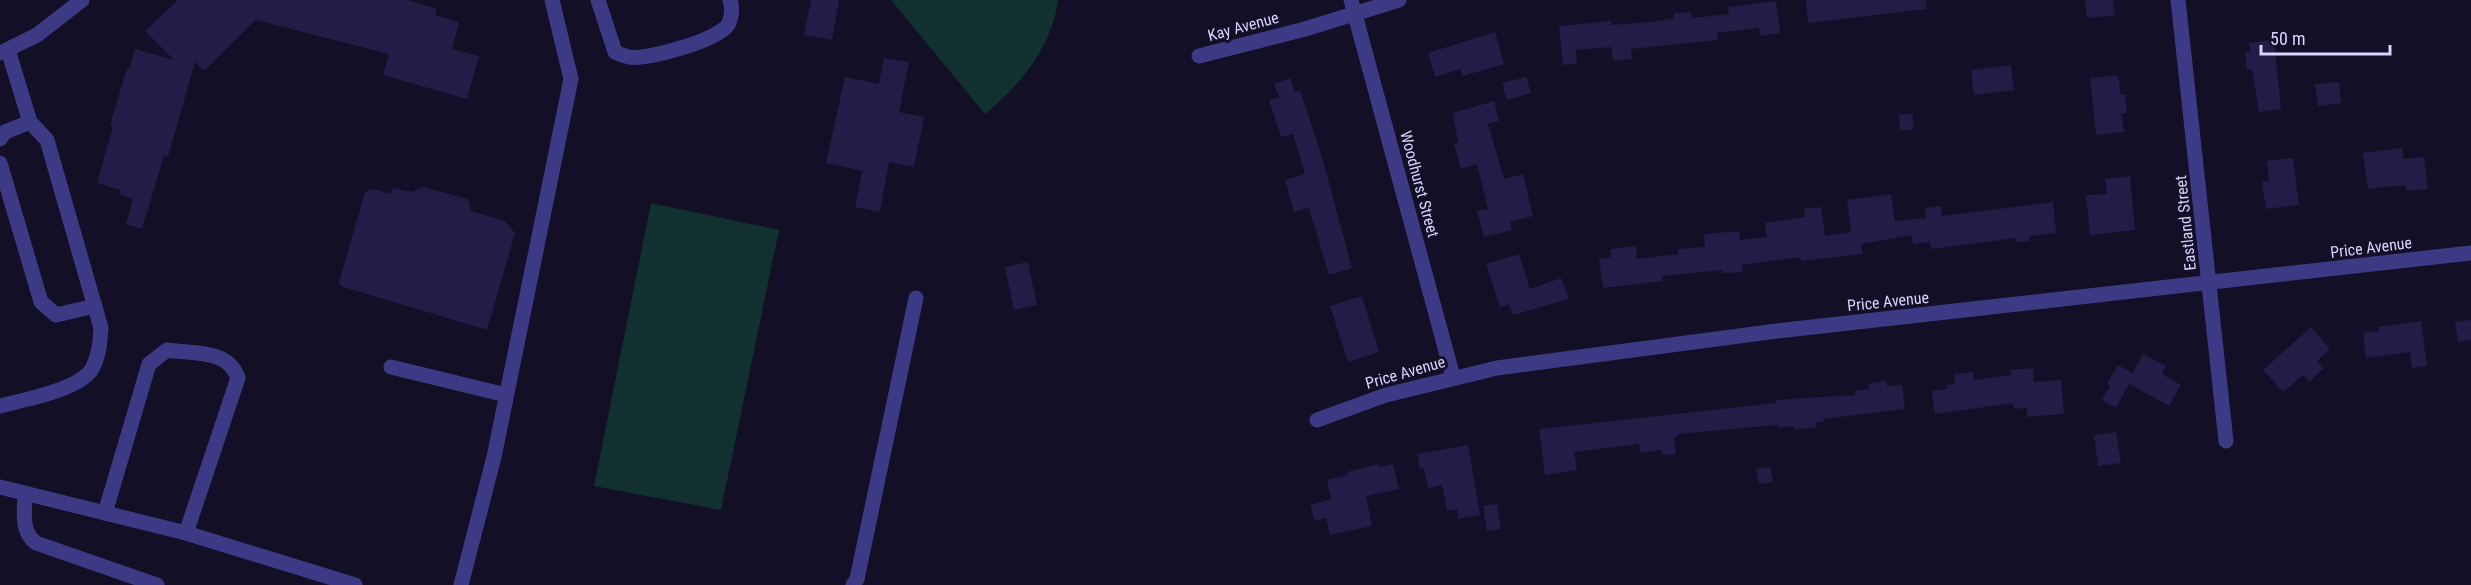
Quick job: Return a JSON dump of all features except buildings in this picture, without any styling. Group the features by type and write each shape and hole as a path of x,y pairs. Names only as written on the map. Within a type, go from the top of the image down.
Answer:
{"street":[{"path":"0,406 78,381 91,371 100,350 101,328 47,140 30,122 4,51 37,35 82,0"},
{"path":"461,585 506,395 571,79 552,0"},
{"path":"598,0 615,52 629,58 705,41 721,33 729,25 732,7 730,0"},
{"name":"Kay Avenue","path":"1199,56 1305,29 1353,6 1400,0"},
{"name":"Eastland Street","path":"2178,0 2226,441"},
{"name":"Woodhurst Street","path":"1353,6 1453,377"},
{"path":"0,139 5,132 30,122"},
{"path":"0,163 42,302 56,315 95,306"},
{"name":"Price Avenue","path":"1317,420 1386,395 1497,368 1778,331 2471,253"},
{"path":"853,585 857,579 916,298"},
{"path":"105,513 149,364 156,356 167,350 224,357 234,366 238,378 186,533"},
{"path":"391,367 506,395"},
{"path":"0,487 186,533 354,585"},
{"path":"25,493 25,527 28,537 36,543 157,585"}],"green space":[{"path":"891,0 1058,0 1055,17 1041,50 1022,78 985,114"},
{"path":"651,203 779,230 721,510 594,486"}]}
